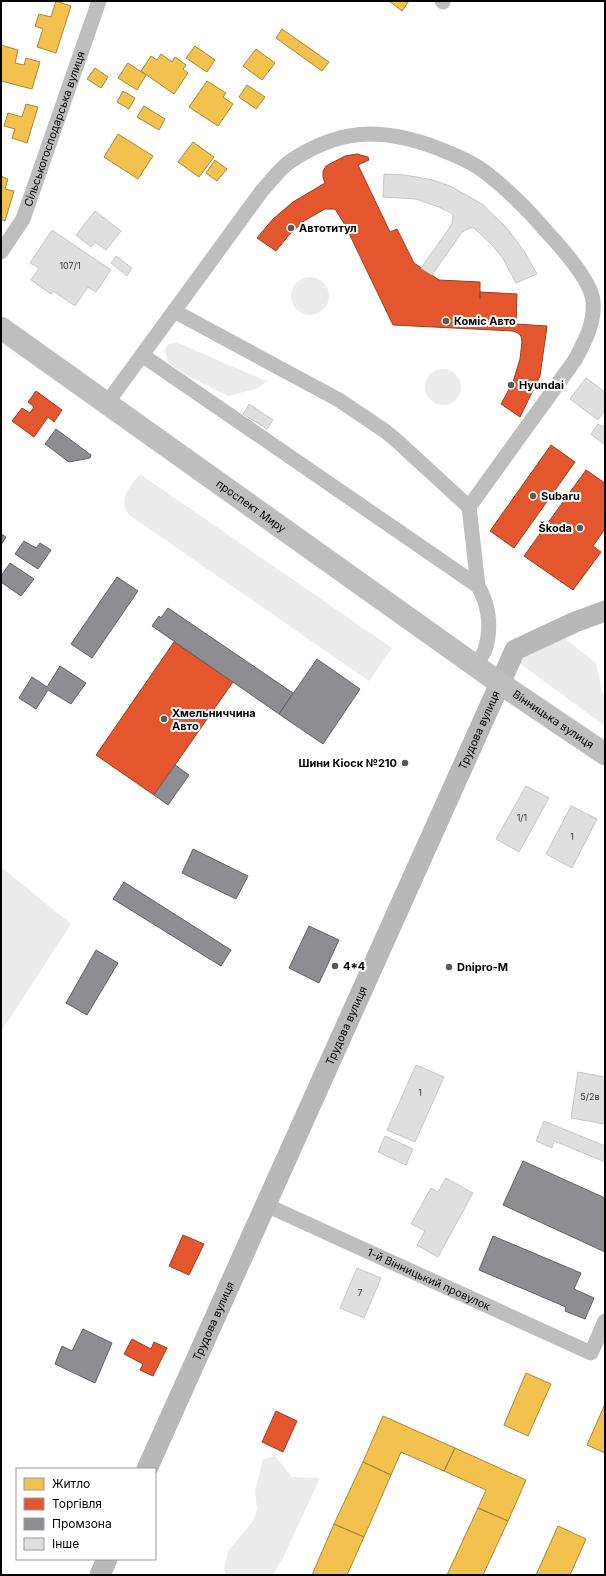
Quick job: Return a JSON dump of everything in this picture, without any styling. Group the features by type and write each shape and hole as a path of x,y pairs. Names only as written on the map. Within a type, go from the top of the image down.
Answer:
{"main road":[{"name":"проспект Миру","path":"1,328 501,684"},
{"name":"Трудова вулиця","path":"147,1468 515,650 575,622 605,611"},
{"name":"Вінницька вулиця","path":"501,684 605,754"},
{"path":"100,1575 107,1560"}],"street":[{"name":"Сільськогосподарська вулиця","path":"1,252 23,219 99,1"},
{"path":"107,403 261,192 287,164 310,150 329,141 352,135 368,133 395,135 422,142 458,156 490,175 538,221 565,252 588,287 592,300 592,323 586,340 575,360 469,507"},
{"path":"174,311 339,400 396,440 469,507 481,591 490,623 485,651 475,666"},
{"path":"142,355 481,591"},
{"name":"1-й Вінницький провулок","path":"266,1205 591,1353 605,1321"}],"shaded area":[{"path":"310,277 323,283 329,296 323,309 310,315 297,309 291,296 297,283"},
{"path":"176,342 266,381 259,388 228,396 182,373 168,362 165,350 167,345"},
{"path":"447,369 456,374 460,380 460,394 456,400 447,405 439,405 430,400 426,394 425,383 430,374 436,370"},
{"path":"140,474 392,648 369,681 129,515 124,504 126,493"},
{"path":"562,636 596,663 602,692 605,697 605,726 519,663 520,654"},
{"path":"1,867 71,924 1,1032"},
{"path":"275,1456 292,1477 320,1478 284,1556 273,1575 226,1575 224,1569 228,1551 253,1521 257,1509 255,1491 263,1459"}],"building: Житло":[{"path":"56,1 71,6 56,53 37,47 43,29 35,26 39,14 51,17"},
{"path":"389,1 409,1 402,11"},
{"path":"282,29 329,62 322,71 276,38"},
{"path":"1,45 18,50 15,63 24,65 26,58 40,62 32,89 1,81"},
{"path":"195,46 215,60 207,72 186,58"},
{"path":"256,49 275,63 262,80 243,66"},
{"path":"161,54 172,62 175,57 186,65 183,69 188,73 174,94 141,71 151,56 157,60"},
{"path":"128,63 146,75 137,90 118,78"},
{"path":"95,68 108,77 101,88 87,79"},
{"path":"207,81 226,93 223,97 233,104 218,126 189,107"},
{"path":"247,85 265,97 256,109 239,97"},
{"path":"123,91 135,98 129,109 117,102"},
{"path":"26,104 38,107 27,143 12,138 15,129 4,126 8,113 22,117"},
{"path":"144,106 165,119 159,130 137,117"},
{"path":"118,134 153,156 138,179 104,157"},
{"path":"193,142 214,157 199,177 178,162"},
{"path":"215,160 227,169 217,181 206,173"},
{"path":"1,176 8,179 5,189 14,191 5,221 1,219"},
{"path":"526,1373 551,1384 528,1436 504,1425"},
{"path":"605,1404 605,1453 587,1445"},
{"path":"383,1416 455,1448 444,1471 401,1452 391,1475 363,1462"},
{"path":"455,1448 526,1480 508,1521 478,1508 486,1490 444,1471"},
{"path":"363,1462 391,1475 364,1537 334,1524"},
{"path":"478,1508 508,1521 483,1575 447,1575"},
{"path":"334,1524 364,1537 347,1575 312,1575"},
{"path":"558,1526 586,1539 570,1575 536,1575"}],"building: Торгівля":[{"path":"357,154 368,157 369,160 358,165 390,232 397,229 414,263 439,280 480,282 480,292 517,294 516,324 547,326 540,376 520,417 501,404 513,382 520,359 522,342 521,336 518,333 513,331 393,325 345,225 335,209 325,209 304,221 289,235 276,251 257,238 273,219 293,202 325,183 323,171 326,166 345,156"},
{"path":"36,391 62,410 54,422 48,417 34,437 12,421 22,408 30,413 34,407 28,402"},
{"path":"551,445 575,462 514,548 490,531"},
{"path":"586,470 605,483 605,529 593,546 601,552 573,590 524,556"},
{"path":"174,642 233,682 154,795 96,755"},
{"path":"183,1235 204,1244 189,1275 169,1266"},
{"path":"132,1339 151,1349 154,1342 167,1348 153,1376 140,1370 143,1364 124,1354"},
{"path":"276,1411 297,1421 283,1452 262,1442"}],"building: Промзона":[{"path":"56,429 91,455 90,458 69,462 45,444"},
{"path":"1,534 6,537 1,545"},
{"path":"24,541 36,548 40,543 51,550 38,569 15,554"},
{"path":"10,563 34,579 21,596 1,582 1,576"},
{"path":"117,577 138,591 92,658 71,644"},
{"path":"168,608 293,693 279,714 152,626 159,616 161,618"},
{"path":"317,659 360,689 323,744 279,714"},
{"path":"60,666 86,683 71,704 48,690 36,709 19,698 32,677 47,687"},
{"path":"175,765 189,775 168,805 154,795"},
{"path":"193,849 248,876 236,899 182,873"},
{"path":"124,882 231,950 221,966 113,899"},
{"path":"309,926 339,940 319,983 289,968"},
{"path":"96,950 118,963 87,1015 66,1003"},
{"path":"523,1161 605,1198 605,1252 503,1205"},
{"path":"493,1236 581,1273 574,1289 594,1298 585,1319 565,1311 566,1307 479,1270"},
{"path":"83,1329 112,1343 95,1383 55,1364 62,1346 72,1351"}],"building: Інше":[{"path":"384,174 405,175 433,180 450,186 482,204 506,227 524,251 537,274 516,283 502,257 474,228 470,228 462,232 432,275 421,268 452,224 453,215 439,207 416,199 383,197"},
{"path":"95,211 121,231 106,250 95,242 91,247 76,235"},
{"path":"52,230 111,270 96,292 88,287 75,306 53,291 51,294 31,280 39,268 30,263"},
{"path":"116,256 132,268 127,276 111,263"},
{"path":"586,378 605,392 605,410 598,420 570,399"},
{"path":"249,404 273,420 267,429 243,414"},
{"path":"598,424 603,427 605,424 605,445 591,434"},
{"path":"526,786 549,798 519,852 496,839"},
{"path":"571,806 597,819 572,868 546,854"},
{"path":"416,1065 444,1077 415,1142 387,1130"},
{"path":"578,1072 605,1077 605,1124 571,1118"},
{"path":"544,1121 605,1146 605,1162 554,1141 552,1148 536,1141"},
{"path":"385,1136 413,1149 406,1165 378,1152"},
{"path":"446,1178 473,1193 438,1257 417,1245 425,1231 411,1224 431,1188 438,1192"},
{"path":"357,1268 381,1278 364,1318 340,1308"}],"place":[{"name":"Автотитул","path":"291,228"},
{"name":"Коміс Авто","path":"446,321"},
{"name":"Hyundai","path":"511,385"},
{"name":"Subaru","path":"533,496"},
{"name":"Škoda","path":"580,528"},
{"name":"Хмельниччина Авто","path":"164,719"},
{"name":"Шини Кіоск №210","path":"405,763"},
{"name":"4*4","path":"335,966"},
{"name":"Dnipro-M","path":"449,967"}]}
